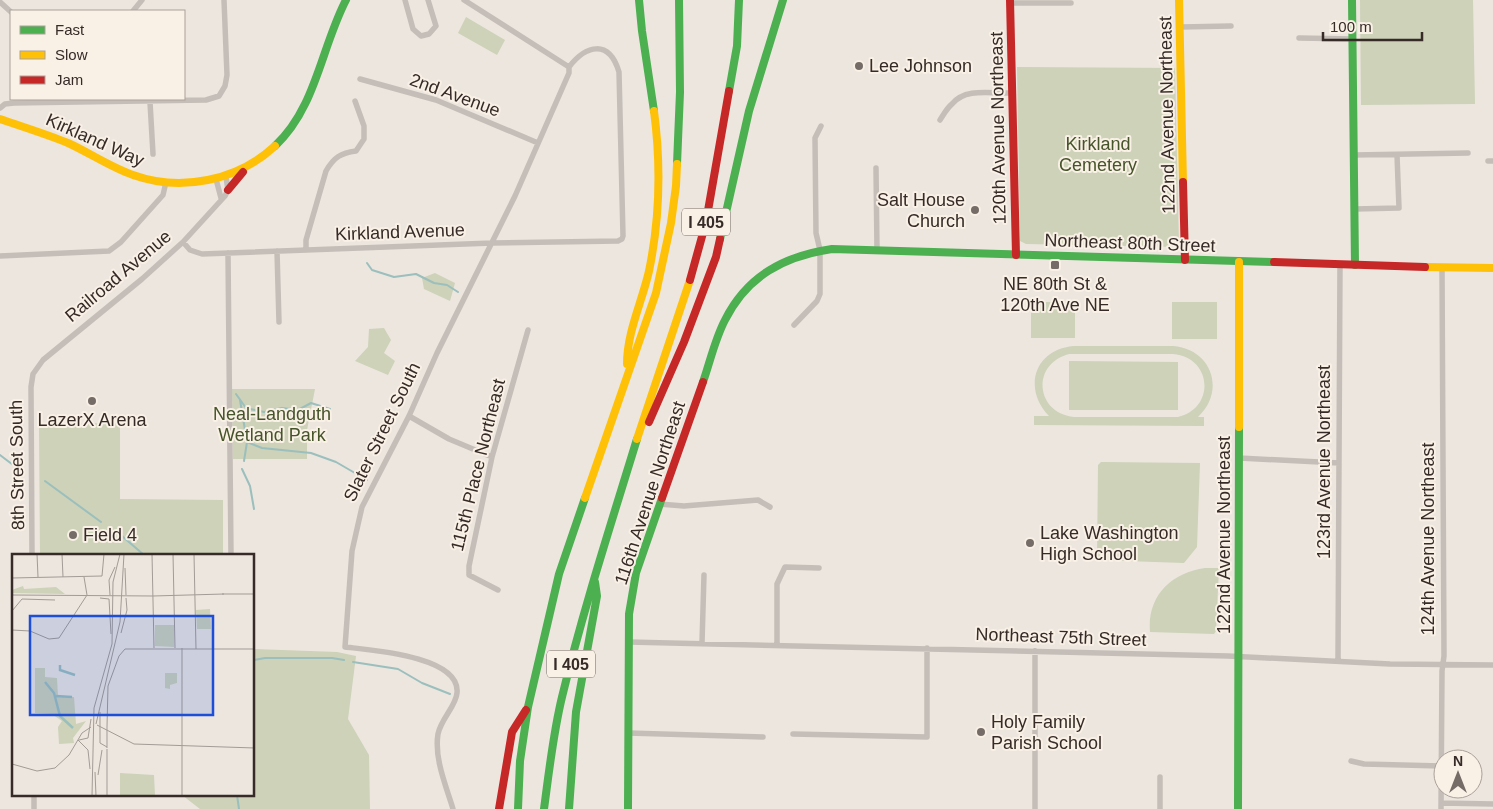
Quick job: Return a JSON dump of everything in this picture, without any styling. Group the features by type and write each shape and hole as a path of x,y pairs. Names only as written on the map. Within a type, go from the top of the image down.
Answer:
{"main road":[{"name":"Kirkland Way","path":"0,120 61,141 119,170 142,178 166,182 186,182 226,177 244,170 267,153 291,128 306,101 336,21 346,0"},
{"path":"627,372 627,347 654,248 658,186 656,124 640,25 639,0"},
{"name":"I 405","path":"518,809 520,761 528,707 559,574 627,372 656,293 671,222 676,186 680,92 679,0"},
{"name":"I 405","path":"544,809 552,750 562,698 594,579 638,437 684,302 706,222 737,46 739,0"},
{"path":"638,437 648,426 684,342 716,257 749,111 783,0"},
{"name":"122nd Avenue Northeast","path":"1180,0 1185,260"},
{"path":"1352,0 1355,265"},
{"name":"120th Avenue Northeast","path":"1010,1 1016,255"},
{"path":"228,190 244,170"},
{"name":"Northeast 80th Street","path":"770,269 796,256 820,250 877,250 1493,268"},
{"name":"122nd Avenue Northeast","path":"1238,809 1239,262"},
{"name":"116th Avenue Northeast","path":"628,809 628,642 629,614 634,581 659,504 730,309 746,288 770,269"},
{"path":"568,809 576,712 597,596 594,579"},
{"path":"499,809 512,732 528,707"}],"street":[{"path":"134,10 142,0"},
{"path":"0,108 14,101 150,102 206,100 219,96 227,75 224,0"},
{"path":"405,0 413,29 421,36 429,34 436,26 428,0"},
{"path":"464,0 568,68"},
{"path":"1010,1 1071,3"},
{"path":"0,2 10,11"},
{"path":"1181,27 1231,26"},
{"path":"1299,38 1352,39"},
{"name":"Kirkland Avenue","path":"183,242 190,250 202,254 611,241 622,239 619,72 616,60 610,53 592,49 577,57 568,68"},
{"name":"Slater Street South","path":"453,809 441,766 438,733 442,721 457,695 457,686 453,677 436,666 414,657 345,647 352,557 359,515 516,196 569,73 568,68"},
{"name":"2nd Avenue","path":"360,79 436,100 538,143"},
{"path":"940,120 953,102 963,95 974,92 1012,93"},
{"path":"306,250 306,240 326,171 336,157 344,152 356,150 364,139 364,126 355,101"},
{"path":"150,102 153,154"},
{"path":"794,325 817,301 820,294 820,250 816,233 815,138 821,126"},
{"path":"1354,155 1468,153"},
{"path":"1355,209 1399,208 1397,155"},
{"path":"876,168 877,250"},
{"path":"226,177 228,190"},
{"path":"216,179 221,198"},
{"path":"0,256 109,250 121,242 163,195 166,182"},
{"name":"Railroad Avenue","path":"33,374 37,366 52,351 137,284 183,242 221,198 225,196 228,190"},
{"path":"277,251 279,322"},
{"path":"228,253 231,554"},
{"name":"123rd Avenue Northeast","path":"1338,660 1340,264"},
{"name":"124th Avenue Northeast","path":"1441,749 1442,268"},
{"name":"115th Place Northeast","path":"498,590 469,575 469,566 492,457 528,330"},
{"name":"8th Street South","path":"32,554 31,387 33,374"},
{"path":"409,416 449,439 492,457"},
{"path":"1239,458 1339,463"},
{"path":"659,504 684,506 758,500 770,507"},
{"path":"778,645 777,584 785,567 820,568"},
{"path":"702,643 704,575"},
{"name":"Northeast 75th Street","path":"628,642 927,648 1338,660 1390,664 1493,665"},
{"path":"792,734 927,737 927,648"},
{"path":"1035,652 1035,809"},
{"path":"628,732 763,737"},
{"path":"1351,761 1364,764 1433,766"},
{"path":"1160,777 1160,809"},
{"path":"34,796 34,809"},
{"path":"1441,806 1493,804"}],"green space":[{"path":"1360,0 1473,0 1475,104 1361,105"},
{"path":"466,17 505,40 497,55 458,33"},
{"name":"Kirkland Cemetery","path":"1017,67 1175,68 1179,247 1026,244 1020,241"},
{"path":"435,273 455,283 450,301 424,289 422,278"},
{"path":"1031,302 1075,302 1075,338 1031,338"},
{"path":"1172,302 1217,302 1217,339 1172,339"},
{"path":"384,328 391,340 384,353 395,361 388,375 355,361 368,347 369,329"},
{"path":"1074,346 1173,346 1186,349 1197,355 1211,373 1213,384 1211,395 1207,407 1198,417 1204,417 1204,426 1034,425 1034,416 1049,416 1036,394 1035,382 1037,372 1042,362 1050,354","holes":["1069,354 1173,354 1186,357 1196,364 1202,373 1204,383 1203,394 1199,404 1190,412 1178,417 1074,417 1061,414 1051,407 1045,398 1043,388 1044,377 1048,368 1057,359"]},
{"path":"1069,361 1178,362 1178,410 1069,410"},
{"name":"Neal-Landguth Wetland Park","path":"232,389 315,389 307,430 307,459 233,459"},
{"path":"120,423 120,499 223,500 223,554 40,554 39,424"},
{"path":"1101,462 1200,463 1197,547 1184,563 1097,560 1098,465"},
{"path":"1205,568 1219,568 1216,631 1214,634 1150,632 1150,619 1153,608 1157,597 1164,588 1182,575"},
{"path":"255,649 337,652 356,656 348,719 369,755 370,809 200,809 183,796 255,796"}],"waterway":[{"path":"367,263 372,270 394,277 416,274 434,283 447,285 458,292"},
{"path":"236,394 246,408 264,412 282,408 298,410 311,403 330,409"},
{"path":"240,400 247,442 262,448 311,453 336,462 367,480"},
{"path":"244,461 247,442"},
{"path":"0,455 21,471"},
{"path":"242,469 250,486 254,509"},
{"path":"45,481 101,522"},
{"path":"122,536 143,554"},
{"path":"255,660 265,658 332,658 344,660"},
{"path":"353,662 398,669 422,683 450,694"},
{"path":"237,796 239,809"}],"traffic: fast":[{"path":"275,146 289,131 309,96 337,18 346,0"},
{"path":"639,0 654,111"},
{"path":"677,164 680,92 679,0"},
{"path":"729,91 737,46 739,0"},
{"path":"720,239 749,111 783,0"},
{"path":"1352,0 1355,265"},
{"path":"703,382 721,327 744,291 756,280 783,263 815,252 832,249 1274,262"},
{"path":"1238,809 1239,427"},
{"path":"544,809 556,725 570,664 637,439"},
{"path":"518,809 520,761 528,707 559,574 585,498"},
{"path":"628,809 629,614 636,573 662,498"},
{"path":"569,809 576,712 597,596 595,582"}],"traffic: slow":[{"path":"1179,0 1183,182"},
{"path":"627,364 629,340 646,283 653,251 658,191 658,151 654,111"},
{"path":"0,119 68,143 133,175 170,183 189,183 226,175 244,168 275,146"},
{"path":"585,498 656,293 671,223 677,164"},
{"path":"1239,262 1239,427"},
{"path":"1425,267 1493,268"},
{"path":"637,439 690,280"}],"traffic: jam":[{"path":"1010,0 1016,255"},
{"path":"690,280 706,222 729,91"},
{"path":"228,190 243,172"},
{"path":"1183,182 1185,260"},
{"path":"649,422 684,342 716,257 720,239"},
{"path":"1274,262 1425,267"},
{"path":"662,498 703,382"},
{"path":"499,809 512,732 526,710"}],"place":[{"name":"Lee Johnson","path":"859,66"},
{"name":"Salt House Church","path":"975,210"},
{"name":"NE 80th St & 120th Ave NE","path":"1055,265"},
{"name":"LazerX Arena","path":"92,401"},
{"name":"Field 4","path":"73,535"},
{"name":"Lake Washington High School","path":"1030,543"},
{"name":"Holy Family Parish School","path":"981,732"}]}
